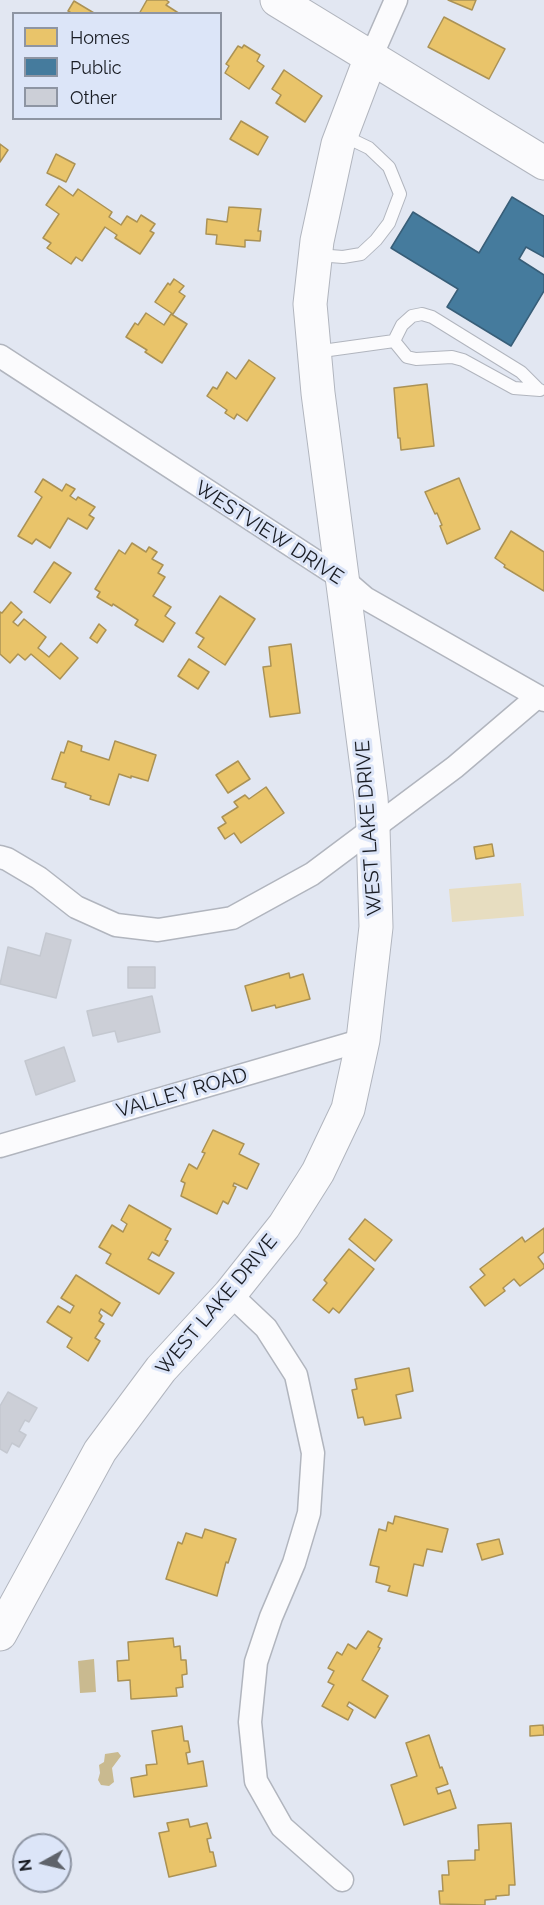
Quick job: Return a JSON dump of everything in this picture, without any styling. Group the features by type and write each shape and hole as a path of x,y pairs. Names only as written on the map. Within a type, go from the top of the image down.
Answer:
{"main road":[{"path":"277,0 544,163"},
{"name":"WEST LAKE DRIVE","path":"3,1620 100,1451 161,1369 230,1294 284,1226 318,1172 348,1109 363,1040 376,927 373,828 318,393 310,304 316,254 336,155 371,57"}],"street":[{"name":"WEST LAKE DRIVE","path":"371,57 396,0"},
{"name":"WESTVIEW DRIVE","path":"0,356 343,579 365,598 540,699"},
{"path":"0,857 39,878 76,907 116,925 158,930 232,918 312,874 455,767 540,699"},
{"name":"VALLEY ROAD","path":"0,1146 363,1040"},
{"path":"230,1294 266,1328 296,1375 313,1453 309,1513 294,1563 255,1662 250,1722 256,1781 282,1827 342,1881"}],"lane":[{"path":"316,254 343,257 361,255 389,223 400,194 389,167 369,148 342,135"},
{"path":"394,341 402,325 412,316 422,314 432,317 521,372 541,390"},
{"path":"314,352 394,341"},
{"path":"394,341 406,357 416,359 452,357 463,360 514,388 541,390"}],"shaded area":[{"path":"521,883 524,916 452,922 449,889"},
{"path":"94,1659 96,1692 80,1693 78,1661"},
{"path":"118,1752 121,1756 112,1768 114,1782 109,1786 101,1785 98,1780 99,1765 104,1762 105,1754"}],"building: Homes":[{"path":"147,0 166,0 169,2 166,5 177,12 140,12"},
{"path":"448,0 476,0 472,10"},
{"path":"74,1 92,12 70,12 68,11"},
{"path":"444,17 505,49 489,79 428,47"},
{"path":"244,45 260,55 257,61 264,66 249,89 225,73 229,66 226,64 238,46 242,48"},
{"path":"284,70 322,96 305,122 276,103 281,95 272,89"},
{"path":"241,121 268,137 258,155 230,139"},
{"path":"0,144 8,150 0,162"},
{"path":"56,154 75,164 66,182 47,173"},
{"path":"59,186 73,196 78,189 112,212 109,217 121,225 127,216 137,222 141,215 155,224 150,231 154,233 140,254 115,238 117,235 105,227 82,261 76,257 71,264 47,248 51,243 43,238 59,214 46,205"},
{"path":"229,207 261,209 258,231 261,231 260,241 245,240 245,247 216,244 217,235 206,234 207,219 227,222"},
{"path":"174,279 184,286 179,292 185,296 173,314 155,302 168,283 170,285"},
{"path":"146,313 164,325 171,314 187,324 162,363 126,337 135,323 138,325"},
{"path":"249,360 275,378 247,421 237,414 234,419 225,413 227,410 207,396 213,387 217,389 227,372 236,379"},
{"path":"427,384 434,446 401,450 394,388"},
{"path":"459,478 480,529 447,544 437,513 435,514 425,492"},
{"path":"43,479 62,491 66,484 75,489 70,496 76,500 78,497 95,507 89,515 94,518 87,529 68,518 50,548 36,539 32,544 18,536 42,497 35,492"},
{"path":"511,531 544,552 544,591 504,567 505,565 495,558"},
{"path":"132,543 146,552 149,547 157,552 152,559 163,565 158,573 165,577 153,596 171,607 165,616 175,623 163,642 135,625 138,620 97,597 100,592 95,589 119,550 125,554"},
{"path":"54,562 71,573 50,603 34,592"},
{"path":"220,596 255,619 225,665 198,647 204,638 196,633"},
{"path":"11,602 22,612 13,622 18,626 24,619 46,637 38,648 49,657 61,643 78,658 60,679 31,654 25,660 18,654 10,663 0,654 0,612 2,613"},
{"path":"99,624 106,630 97,643 90,638"},
{"path":"291,644 300,713 270,717 263,667 271,666 269,647"},
{"path":"189,659 209,672 198,689 178,676"},
{"path":"68,741 82,746 81,751 109,760 115,741 156,755 148,781 119,774 109,805 65,787 66,783 52,779 61,752 64,753"},
{"path":"238,761 250,779 228,793 216,775"},
{"path":"266,787 284,813 241,843 234,833 225,839 218,828 226,823 222,817 238,807 234,802 245,795 249,799"},
{"path":"492,844 494,856 476,859 474,847"},
{"path":"289,973 290,978 303,974 310,999 276,1008 275,1005 252,1011 245,986"},
{"path":"213,1130 244,1144 239,1154 259,1164 247,1189 234,1183 233,1186 236,1187 228,1204 223,1201 217,1214 181,1196 185,1183 181,1181 189,1164 197,1169 205,1153 202,1152"},
{"path":"129,1205 171,1229 165,1240 168,1241 159,1256 152,1252 148,1259 174,1273 159,1294 106,1263 111,1254 99,1247 112,1225 123,1232 127,1224 121,1220"},
{"path":"365,1219 392,1240 375,1261 349,1239"},
{"path":"544,1228 544,1252 538,1257 544,1268 520,1286 514,1279 503,1288 505,1291 485,1306 470,1287 485,1275 480,1269 522,1237 525,1242"},
{"path":"349,1249 374,1269 339,1313 333,1308 329,1313 313,1300 327,1283 324,1280"},
{"path":"76,1275 120,1303 112,1316 101,1309 99,1313 102,1316 99,1321 104,1324 95,1338 100,1341 88,1361 67,1347 72,1338 47,1322 58,1306 70,1313 74,1306 61,1298"},
{"path":"409,1368 413,1391 396,1395 401,1418 365,1425 363,1417 358,1418 352,1390 357,1389 355,1379"},
{"path":"395,1516 448,1529 442,1552 427,1549 423,1566 414,1564 407,1596 388,1591 390,1586 376,1582 379,1567 370,1565 379,1529 386,1531 388,1522 393,1524"},
{"path":"205,1529 236,1539 228,1563 226,1562 217,1596 166,1579 178,1542 182,1544 186,1533 202,1538"},
{"path":"499,1539 503,1554 482,1560 477,1544"},
{"path":"368,1631 382,1639 378,1647 380,1648 362,1680 388,1696 375,1718 349,1702 347,1706 353,1710 348,1720 322,1706 334,1685 328,1682 334,1671 328,1668 337,1652 342,1655 348,1644 356,1649"},
{"path":"173,1638 174,1647 180,1646 181,1660 186,1660 187,1674 182,1675 183,1687 176,1688 177,1696 131,1699 130,1680 118,1681 117,1661 129,1660 128,1642"},
{"path":"543,1725 544,1735 530,1736 530,1726"},
{"path":"182,1726 184,1741 188,1741 190,1752 186,1753 188,1764 203,1761 207,1786 134,1797 131,1778 147,1775 146,1765 157,1764 152,1731"},
{"path":"429,1735 448,1784 436,1788 438,1794 450,1790 456,1808 404,1825 391,1785 417,1776 406,1743"},
{"path":"188,1819 190,1827 207,1823 211,1838 207,1839 216,1866 169,1877 159,1833 169,1831 167,1823"},
{"path":"511,1823 515,1885 509,1885 509,1895 485,1900 485,1905 440,1904 439,1891 443,1891 442,1875 449,1875 448,1861 475,1860 475,1850 479,1850 478,1825"}],"building: Public":[{"path":"512,197 544,216 544,257 526,247 519,259 544,275 544,291 511,346 447,307 458,289 391,248 413,212 479,253"}],"building: Other":[{"path":"46,933 71,940 56,998 0,984 8,947 40,956"},
{"path":"128,967 155,967 155,988 128,988"},
{"path":"152,996 160,1032 118,1042 115,1031 93,1036 87,1011"},
{"path":"64,1047 75,1081 36,1095 25,1061"},
{"path":"8,1392 37,1408 29,1422 25,1420 19,1431 26,1435 19,1447 12,1443 7,1453 0,1449 0,1406"}]}
